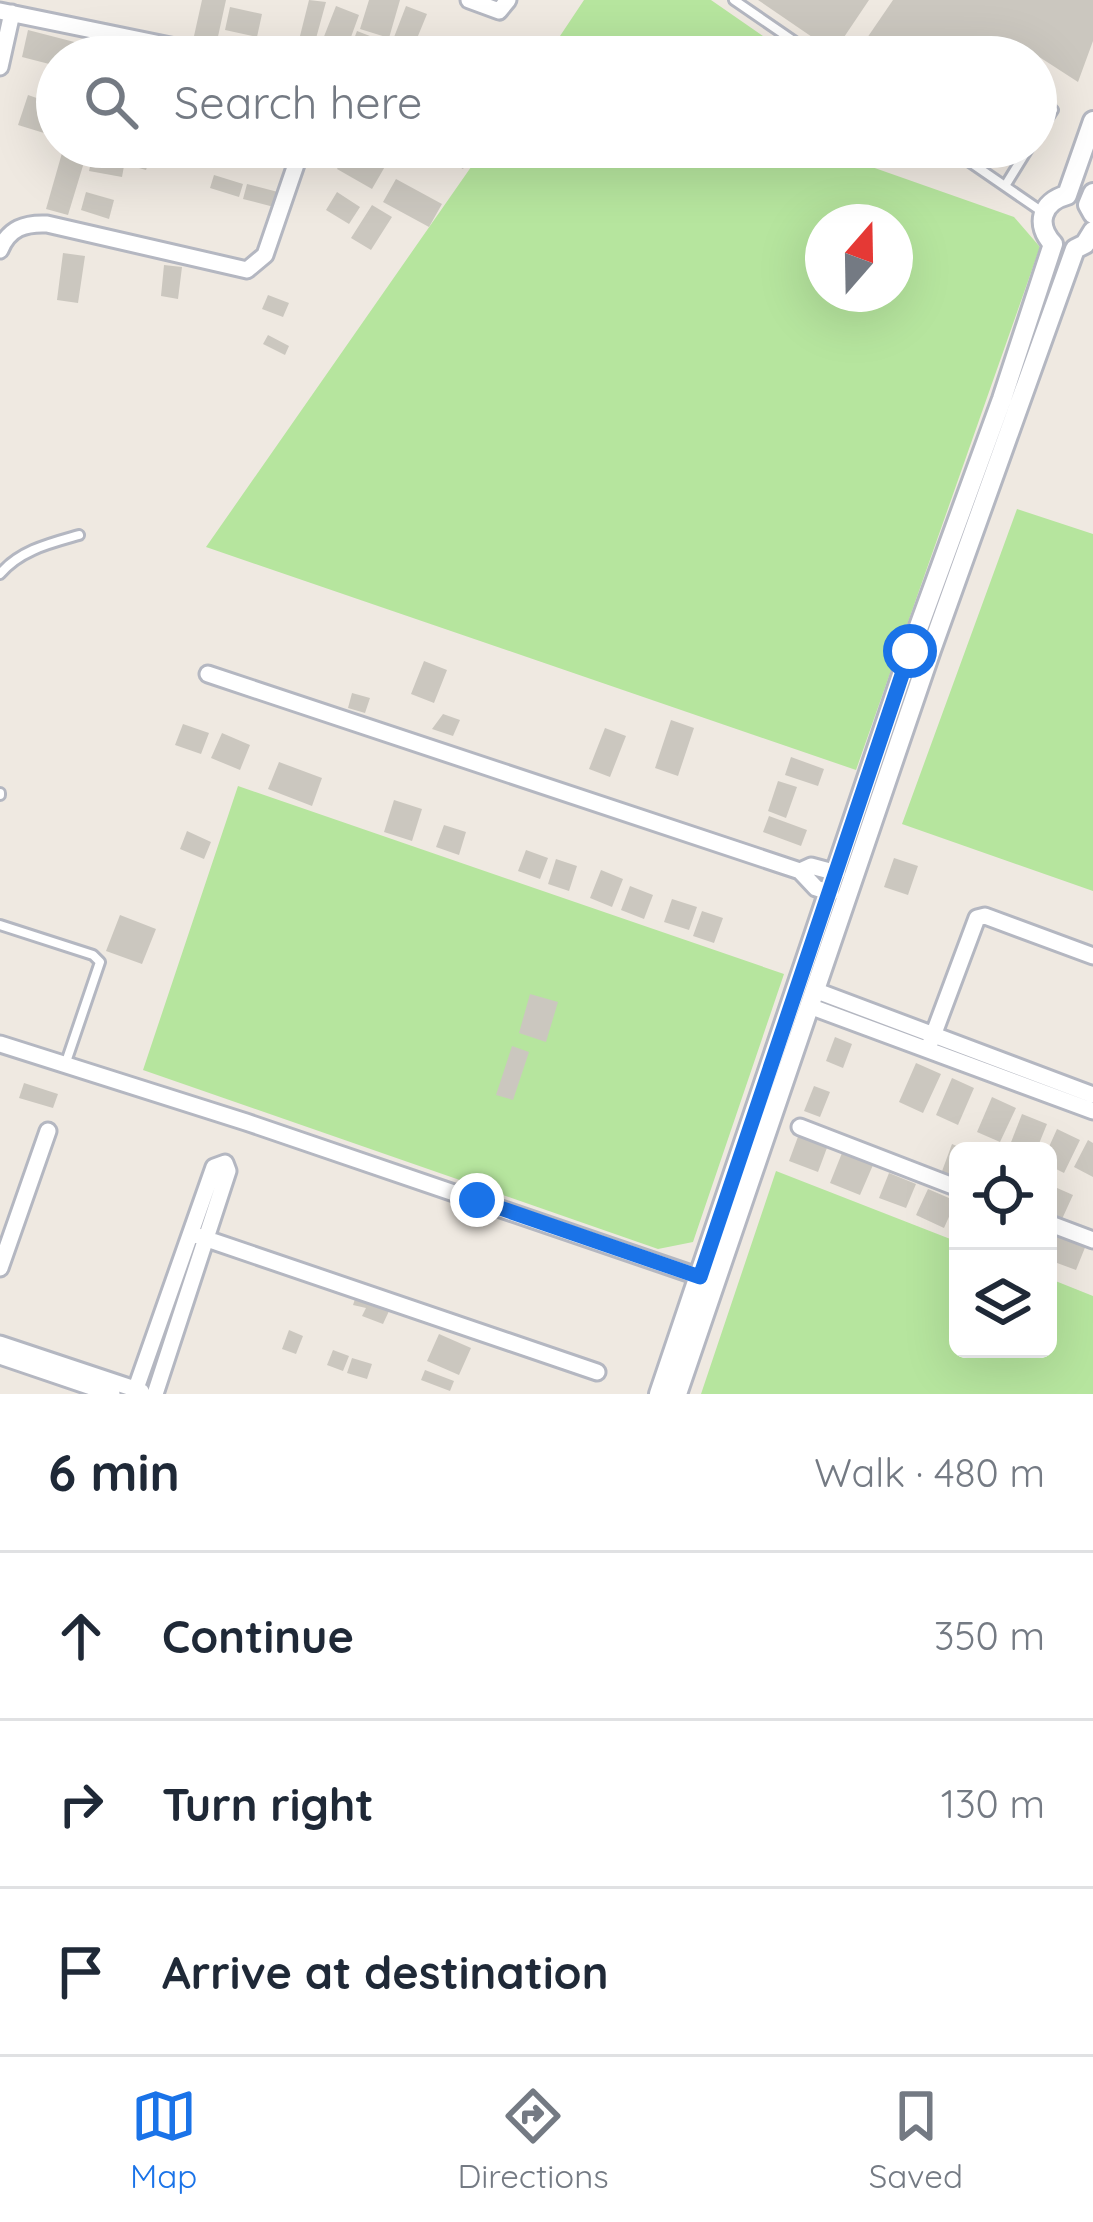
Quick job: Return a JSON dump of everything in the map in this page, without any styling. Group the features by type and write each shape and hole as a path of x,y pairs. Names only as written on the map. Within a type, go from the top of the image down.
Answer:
{"street":[{"path":"471,1 499,11 508,0"},
{"path":"0,67 6,12 122,36"},
{"path":"1093,121 1066,195 1043,212 1045,235 1066,250 1085,244 1093,231"},
{"path":"2,233 22,225 47,224 247,270 265,255 295,168"},
{"path":"1066,195 1091,204"},
{"path":"659,1394 1053,244"},
{"path":"677,1394 931,650 1075,249"},
{"path":"208,674 800,871 811,866 834,883"},
{"path":"930,1042 976,919 986,916 1093,956"},
{"path":"814,999 1093,1095"},
{"path":"930,1042 1093,1111"},
{"path":"0,1044 700,1277"},
{"path":"800,1127 949,1185"},
{"path":"0,1268 48,1131"},
{"path":"1057,1226 1093,1240"},
{"path":"0,1344 144,1393 197,1235 597,1372"},
{"path":"0,1356 112,1394"}],"lane":[{"path":"734,0 786,36"},
{"path":"979,168 1043,212"},
{"path":"1005,186 1016,168"},
{"path":"0,574 9,562 37,548 79,535"},
{"path":"0,925 93,955 100,962 65,1065"}],"green space":[{"path":"584,0 711,0 763,36 560,36"},
{"path":"470,168 875,168 1014,217 1040,247 856,770 206,547"},
{"path":"1017,509 1093,534 1093,891 902,824"},
{"path":"238,786 784,974 693,1242 658,1249 143,1070"},
{"path":"776,1171 949,1238 949,1358 1057,1358 1057,1282 1093,1296 1093,1394 701,1394"}],"building":[{"path":"202,0 226,0 218,36 194,36"},
{"path":"309,0 326,2 317,36 300,36"},
{"path":"369,0 400,0 390,36 360,29"},
{"path":"758,0 869,0 845,36 811,36"},
{"path":"893,0 1093,0 1093,41 1078,82 1057,68 1057,36 868,36"},
{"path":"336,6 359,15 351,36 324,36"},
{"path":"406,6 427,14 418,36 394,36"},
{"path":"230,7 262,14 257,36 225,30"},
{"path":"28,30 51,36 36,36 36,61 22,57"},
{"path":"28,95 36,98 36,131 18,125"},
{"path":"58,168 82,168 68,215 46,209"},
{"path":"90,168 124,168 122,177"},
{"path":"338,168 384,168 372,189"},
{"path":"214,175 243,184 239,197 210,188"},
{"path":"396,179 442,204 429,227 383,202"},
{"path":"247,184 278,192 274,207 243,199"},
{"path":"86,192 114,200 109,219 81,210"},
{"path":"337,192 360,207 349,224 326,210"},
{"path":"372,205 392,217 371,250 351,238"},
{"path":"63,253 85,256 78,303 57,300"},
{"path":"164,265 182,267 178,299 161,296"},
{"path":"268,295 289,303 283,317 262,309"},
{"path":"268,335 289,346 285,355 263,344"},
{"path":"424,661 447,670 434,703 411,694"},
{"path":"352,693 370,698 365,713 348,708"},
{"path":"443,714 460,720 453,736 432,729"},
{"path":"671,720 694,728 678,776 655,768"},
{"path":"183,724 209,733 201,754 175,745"},
{"path":"605,728 626,736 610,777 589,769"},
{"path":"222,733 250,745 240,770 211,758"},
{"path":"791,757 824,769 818,786 785,775"},
{"path":"279,762 322,778 312,806 268,789"},
{"path":"778,781 797,787 786,818 768,811"},
{"path":"394,800 422,809 412,841 384,832"},
{"path":"769,816 807,830 801,846 763,832"},
{"path":"444,825 466,832 459,855 436,847"},
{"path":"187,831 211,842 204,859 180,849"},
{"path":"526,850 548,858 540,879 518,871"},
{"path":"894,858 918,866 908,895 884,887"},
{"path":"556,859 577,866 569,891 548,884"},
{"path":"601,870 623,879 612,907 590,898"},
{"path":"630,886 653,895 644,919 621,910"},
{"path":"672,899 697,907 689,930 664,922"},
{"path":"702,911 723,918 714,943 693,936"},
{"path":"120,915 156,929 142,964 106,951"},
{"path":"530,994 558,1002 546,1042 519,1033"},
{"path":"835,1037 852,1044 843,1068 826,1061"},
{"path":"512,1046 529,1052 513,1100 496,1095"},
{"path":"916,1063 941,1074 923,1113 899,1102"},
{"path":"952,1078 974,1088 958,1125 936,1115"},
{"path":"24,1083 58,1094 53,1108 19,1098"},
{"path":"814,1086 830,1092 820,1117 804,1111"},
{"path":"992,1097 1016,1108 1000,1142 977,1132"},
{"path":"1022,1114 1047,1124 1040,1142 1011,1142"},
{"path":"1057,1129 1080,1140 1064,1173 1057,1170 1057,1142 1051,1142"},
{"path":"799,1134 828,1145 818,1172 789,1161"},
{"path":"1088,1140 1093,1143 1093,1177 1074,1167"},
{"path":"949,1152 949,1177 941,1174"},
{"path":"842,1153 873,1165 860,1195 830,1183"},
{"path":"889,1173 916,1184 906,1208 879,1198"},
{"path":"1057,1188 1073,1195 1062,1219 1057,1216"},
{"path":"928,1189 949,1198 944,1228 916,1215"},
{"path":"1057,1238 1086,1245 1076,1270 1057,1263"},
{"path":"355,1299 389,1311 383,1324 362,1316 366,1308 353,1305"},
{"path":"289,1330 303,1336 296,1354 282,1349"},
{"path":"439,1334 471,1348 459,1375 427,1361"},
{"path":"333,1350 349,1356 343,1371 327,1365"},
{"path":"352,1358 372,1364 367,1379 347,1373"},
{"path":"425,1370 454,1381 450,1391 421,1380"}],"route":[{"path":"477,1200 700,1277 910,651"}]}
